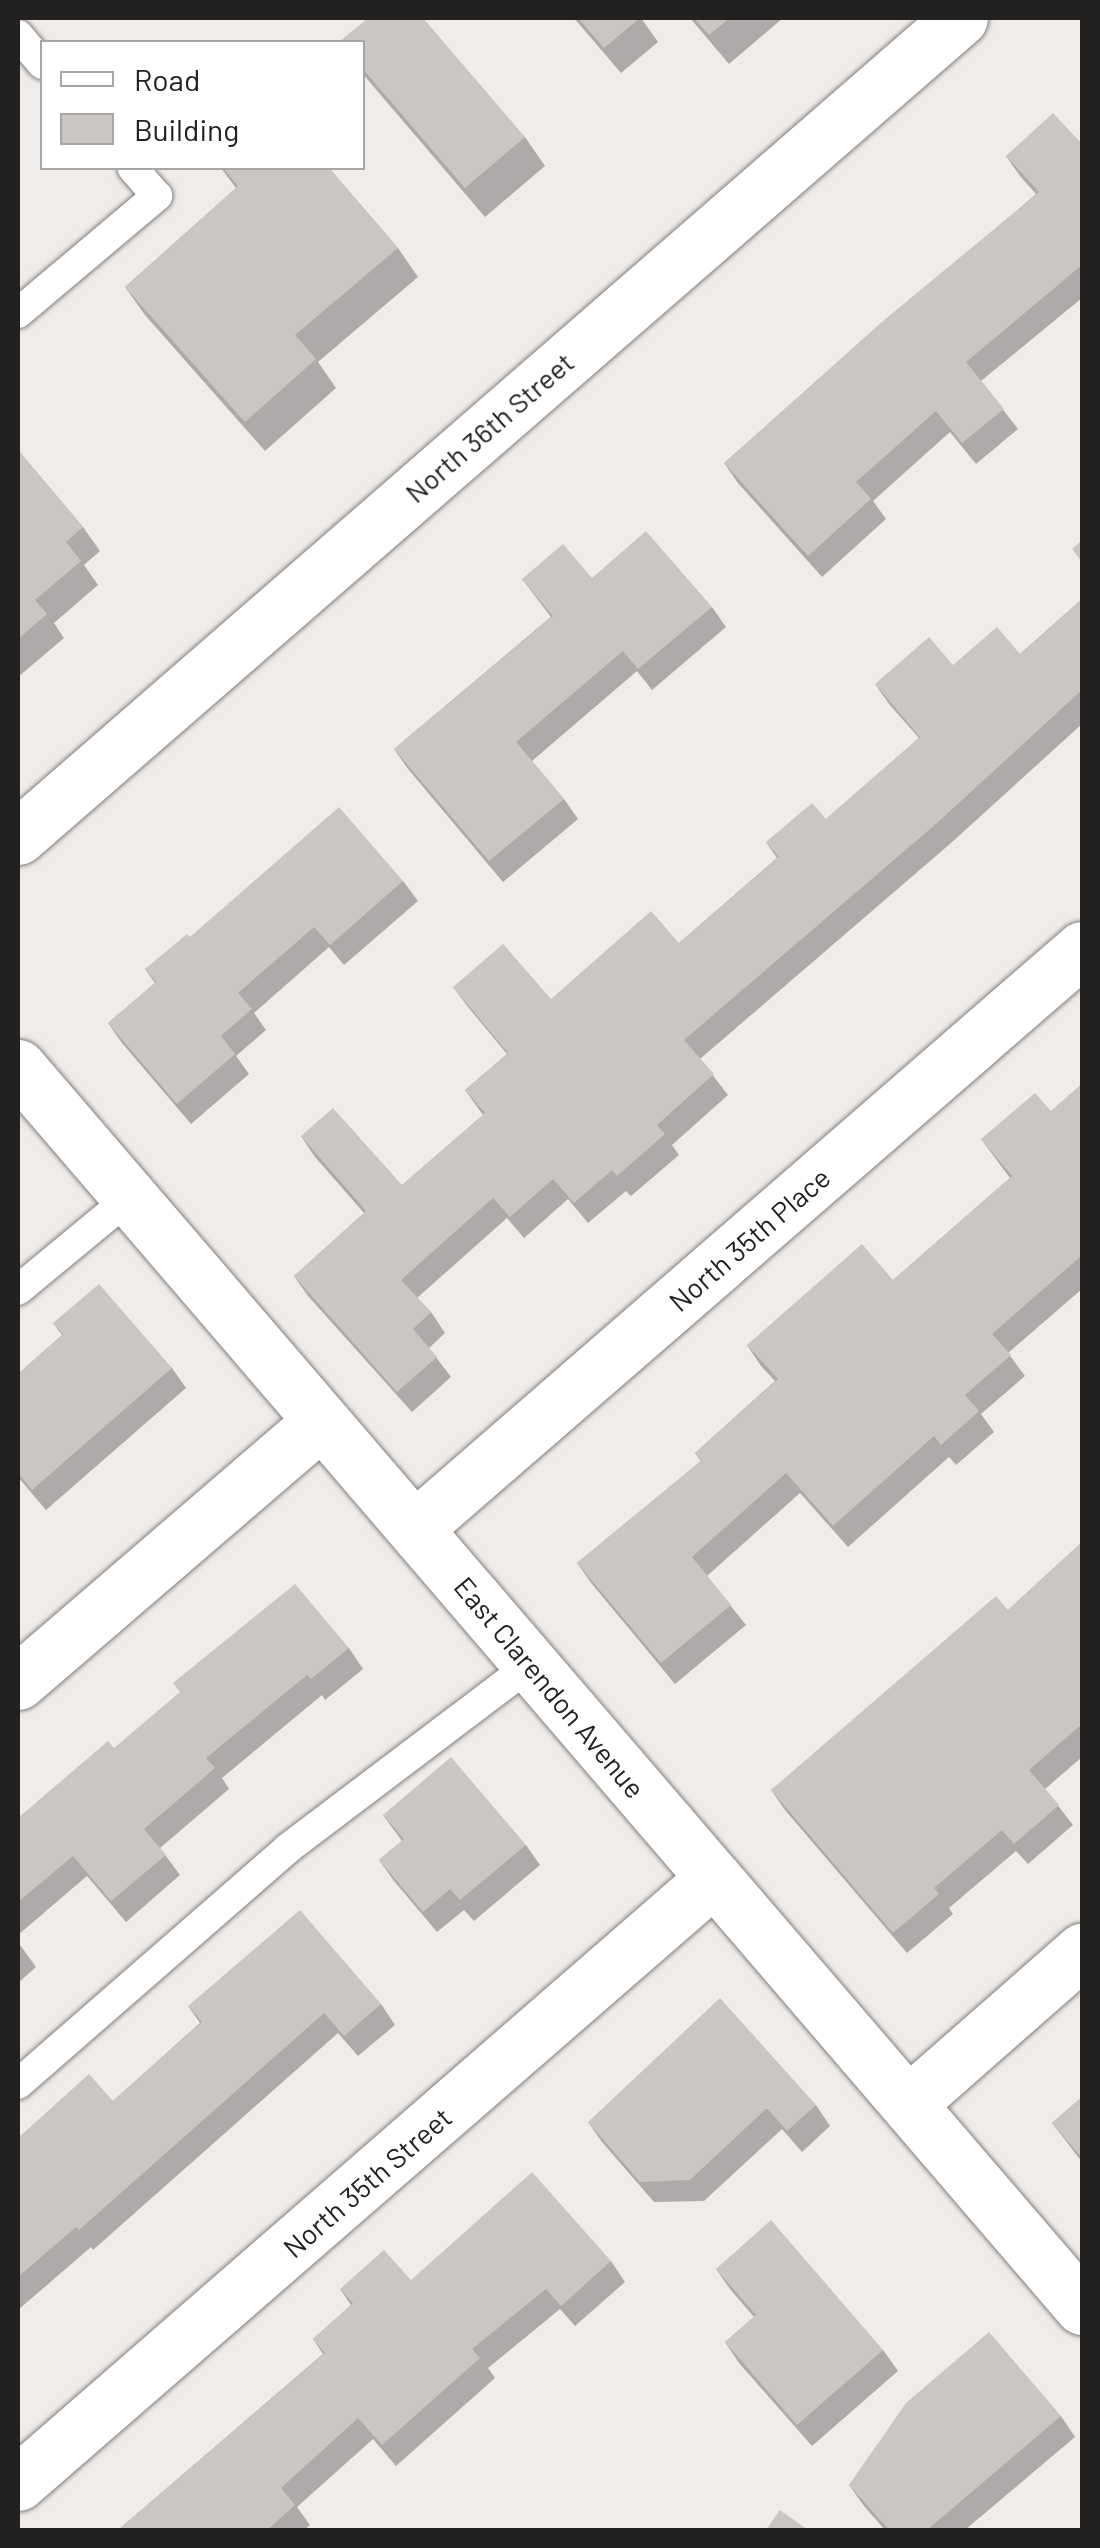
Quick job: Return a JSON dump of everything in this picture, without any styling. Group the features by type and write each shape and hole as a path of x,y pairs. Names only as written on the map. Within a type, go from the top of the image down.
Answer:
{"street":[{"name":"North 36th Street","path":"18,837 960,18"},
{"name":"North 35th Place","path":"416,1528 1082,949"},
{"name":"East Clarendon Avenue","path":"18,1067 1082,2307"},
{"path":"18,1682 321,1421"},
{"name":"North 35th Street","path":"18,2484 714,1878"},
{"path":"910,2102 1082,1952"}],"lane":[{"path":"18,35 40,62"},
{"path":"18,314 157,196 134,170"},
{"path":"18,1290 128,1198"},
{"path":"18,2084 288,1849 529,1666"}],"building":[{"path":"368,18 423,18 525,137 465,188 365,71 365,40 341,40"},
{"path":"578,18 640,18 604,48"},
{"path":"694,18 730,18 709,35"},
{"path":"1053,113 1082,144 1082,265 966,362 1004,409 962,443 936,411 856,482 871,499 808,556 724,463 883,321 1039,192 1006,156"},
{"path":"225,170 331,170 398,248 295,335 316,359 245,422 125,287 238,186"},
{"path":"18,450 83,527 66,542 81,561 35,600 47,614 18,639"},
{"path":"646,531 712,607 638,669 623,651 516,742 564,799 489,861 394,749 553,616 522,579 563,544 592,578"},
{"path":"1082,540 1082,562 1072,549"},
{"path":"1082,599 1082,690 937,823 684,1040 714,1074 657,1125 665,1134 617,1176 612,1170 574,1203 553,1179 510,1217 493,1198 401,1280 431,1312 413,1329 437,1357 397,1392 294,1276 366,1211 301,1136 333,1108 402,1185 485,1113 465,1090 508,1053 453,987 503,944 551,999 651,911 679,943 779,857 766,842 812,803 826,819 920,737 875,684 929,637 953,665 997,627 1020,654"},
{"path":"339,807 403,881 330,945 314,927 238,993 252,1009 221,1036 235,1054 177,1104 108,1023 156,982 145,969 187,934 190,937"},
{"path":"1082,1084 1082,1260 1080,1257 992,1334 1011,1355 965,1395 979,1411 941,1445 934,1436 833,1526 786,1473 692,1557 731,1605 661,1663 577,1563 702,1460 695,1453 778,1379 747,1345 862,1244 893,1280 1012,1176 981,1139 1035,1093 1051,1111"},
{"path":"99,1284 172,1368 32,1490 18,1473 18,1374 63,1334 53,1323"},
{"path":"1082,1542 1082,1724 1029,1770 1059,1805 1014,1844 1002,1830 934,1888 939,1894 893,1933 771,1790 996,1596 1008,1610"},
{"path":"295,1584 349,1648 311,1679 307,1675 206,1758 215,1768 144,1829 166,1855 111,1901 73,1856 18,1902 18,1818 108,1741 114,1748 180,1692 173,1683"},
{"path":"451,1757 526,1845 460,1900 450,1889 423,1912 379,1860 404,1839 383,1815"},
{"path":"300,1910 381,2004 344,2036 324,2013 79,2230 76,2227 18,2277 18,2138 89,2074 113,2101 202,2022 188,2006"},
{"path":"720,1998 816,2105 787,2131 767,2108 690,2180 640,2182 588,2122"},
{"path":"1082,2097 1082,2158 1052,2123"},
{"path":"532,2172 611,2261 561,2306 546,2289 472,2349 480,2358 382,2445 358,2418 281,2488 295,2505 267,2530 118,2530 325,2353 313,2339 353,2303 340,2289 384,2250 411,2280"},
{"path":"771,2220 883,2350 797,2425 725,2342 756,2315 716,2269"},
{"path":"989,2332 1061,2416 927,2530 889,2530 849,2485 906,2403"},
{"path":"780,2510 808,2530 766,2530"}]}
